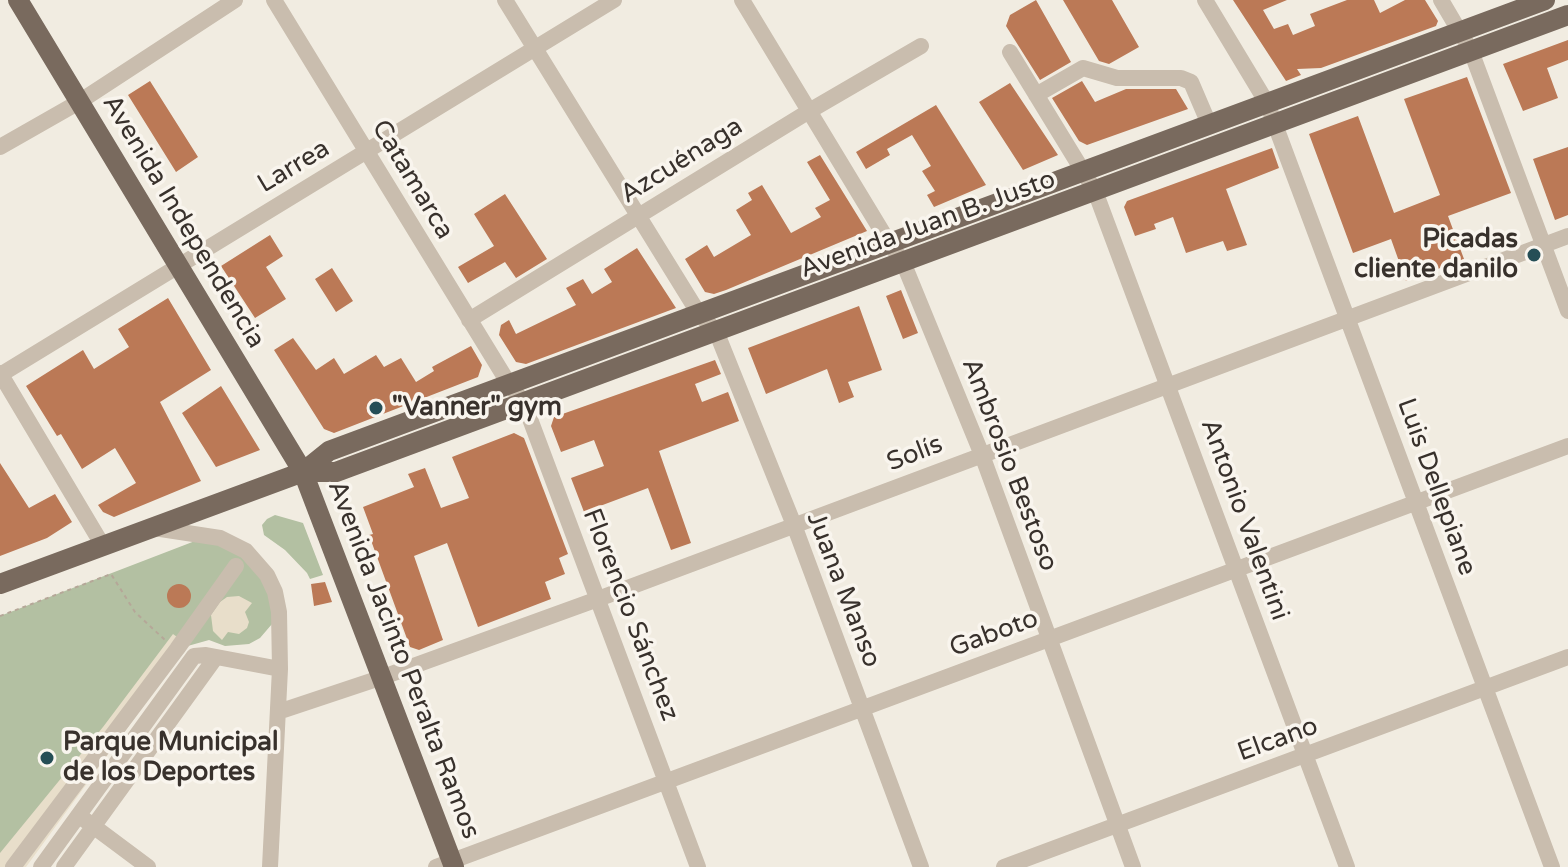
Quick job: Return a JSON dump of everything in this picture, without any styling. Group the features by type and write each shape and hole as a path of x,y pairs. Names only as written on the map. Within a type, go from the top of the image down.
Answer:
{"main road":[{"name":"Avenida Independencia","path":"18,0 303,472"},
{"name":"Avenida Juan B. Justo","path":"0,584 303,472 329,451 1545,0"},
{"name":"Avenida Juan B. Justo","path":"303,472 336,472 1568,15"},
{"name":"Avenida Jacinto Peralta Ramos","path":"303,472 383,677 447,865"}],"street":[{"path":"0,147 79,102 235,0"},
{"name":"Catamarca","path":"274,0 509,384"},
{"path":"505,0 699,314 716,331"},
{"name":"Larrea","path":"0,374 614,0"},
{"name":"Ambrosio Bestoso","path":"742,0 903,262 982,455 1133,867"},
{"name":"Luis Dellepiane","path":"1205,0 1267,103 1552,867"},
{"path":"1441,0 1471,51 1568,311"},
{"name":"Azcuénaga","path":"469,320 921,46"},
{"name":"Antonio Valentini","path":"1010,52 1095,191 1347,867"},
{"path":"1036,95 1083,68 1117,78 1181,78 1191,82 1209,124"},
{"name":"Solís","path":"278,712 598,599 1568,236"},
{"name":"Juana Manso","path":"716,331 794,525 921,867"},
{"path":"0,374 103,546"},
{"name":"Florencio Sánchez","path":"509,384 524,403 698,867"},
{"name":"Gaboto","path":"447,865 1568,446"},
{"path":"152,528 220,538 246,551 267,575 275,592 279,612 280,669 270,867"},
{"path":"13,867 236,566"},
{"path":"41,867 194,656 280,669"},
{"path":"64,867 216,657"},
{"name":"Elcano","path":"1004,867 1568,657"},
{"path":"79,815 148,867"}],"path":[{"path":"0,616 111,574 135,612 177,649"}],"green space":[{"path":"275,515 303,523 323,575 310,579 285,550 264,535 262,525"},
{"name":"Parque Municipal de los Deportes","path":"195,541 225,545 249,558 266,583 273,608 272,624 260,638 249,644 225,646 209,640 177,649 0,867 0,616"}],"shaded area":[{"path":"239,596 252,603 245,612 249,622 247,628 239,634 228,632 222,640 213,631 211,615 227,597"},
{"path":"173,634 188,645 26,867 0,867 0,853 103,727"}],"building":[{"path":"1036,0 1071,62 1040,80 1006,26 1010,15"},
{"path":"1063,0 1112,0 1139,47 1109,64 1099,61"},
{"path":"1233,0 1287,0 1263,10 1274,29 1288,24 1293,35 1315,26 1310,14 1347,0 1374,0 1380,13 1405,0 1425,0 1438,21 1436,26 1321,68 1297,69 1301,75 1286,81"},
{"path":"1568,40 1568,60 1547,68 1558,98 1523,111 1503,64"},
{"path":"1467,77 1511,193 1448,216 1464,259 1406,281 1391,239 1353,253 1309,134 1358,116 1394,213 1440,195 1404,99"},
{"path":"150,81 198,157 176,172 128,95"},
{"path":"1082,81 1095,102 1126,89 1176,89 1188,109 1087,145 1079,141 1052,98"},
{"path":"1010,83 1058,155 1023,170 979,102"},
{"path":"936,105 986,185 934,207 927,195 935,191 922,171 931,166 912,135 887,149 890,155 866,169 856,152"},
{"path":"1568,147 1568,215 1555,220 1533,159"},
{"path":"1272,148 1279,168 1226,189 1247,245 1227,251 1223,241 1186,253 1173,217 1154,224 1156,229 1135,236 1124,207 1127,201"},
{"path":"820,155 867,231 726,290 714,294 705,292 685,259 707,245 714,257 751,235 736,210 752,200 748,193 762,185 791,233 821,217 815,208 830,200 807,162"},
{"path":"505,194 547,259 516,278 505,262 468,283 458,267 494,246 474,214"},
{"path":"270,235 283,256 266,267 286,299 255,318 221,266"},
{"path":"637,248 676,308 526,364 516,362 499,335 501,325 509,320 516,334 576,305 566,288 583,279 592,294 612,282 604,269"},
{"path":"332,268 353,301 336,312 315,279"},
{"path":"901,290 918,333 903,339 886,296"},
{"path":"168,298 211,370 160,402 201,481 114,517 103,512 98,505 136,483 115,448 82,469 26,386 83,350 94,369 129,347 118,329"},
{"path":"859,306 882,370 848,382 854,397 839,403 827,369 766,394 748,348"},
{"path":"293,338 316,370 334,358 344,374 376,355 384,367 401,358 416,382 434,371 432,367 471,346 482,365 478,377 334,433 324,429 274,350"},
{"path":"715,360 721,374 695,384 702,402 728,392 739,421 659,451 691,543 671,550 648,488 584,512 571,478 604,466 594,440 561,452 551,426 554,417"},
{"path":"221,386 260,450 216,467 182,413"},
{"path":"514,433 524,438 568,554 559,558 565,574 545,582 551,599 478,627 447,543 414,556 443,640 419,650 410,647 369,535 373,534 363,507 414,487 408,474 425,468 441,508 469,498 452,457"},
{"path":"0,463 29,508 55,494 72,522 47,538 0,556"},
{"path":"325,582 332,602 314,606 311,584"},
{"path":"179,584 190,591 191,596 184,607 179,608 168,601 167,596 174,585"}],"place":[{"name":"Picadas cliente danilo","path":"1534,255"},
{"name":"\"Vanner\" gym","path":"376,408"},
{"name":"Parque Municipal de los Deportes","path":"47,758"}]}
